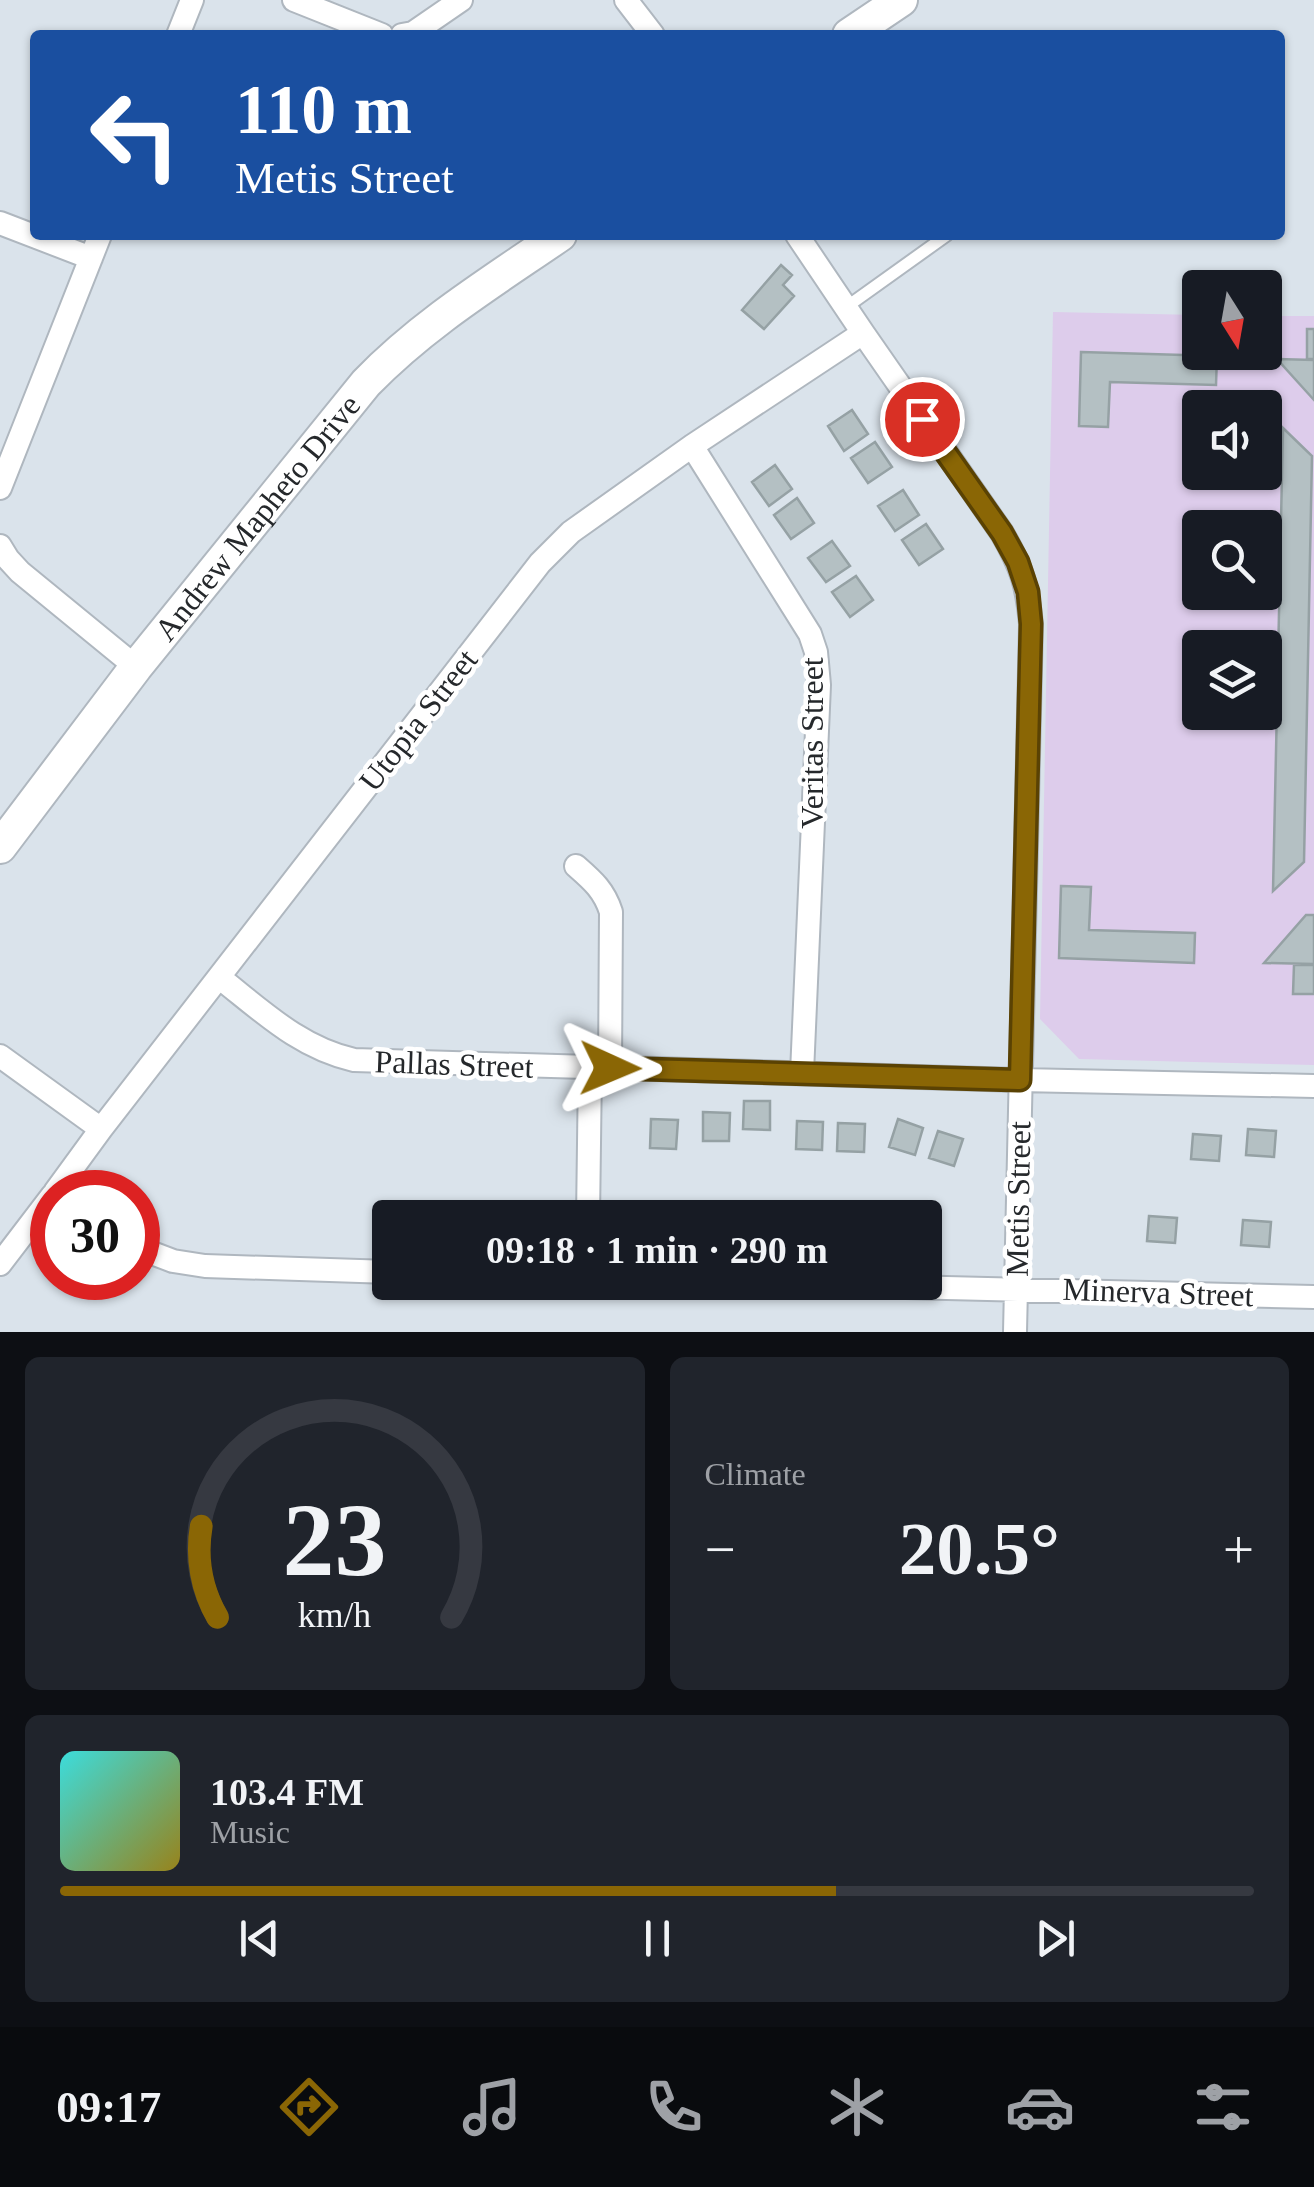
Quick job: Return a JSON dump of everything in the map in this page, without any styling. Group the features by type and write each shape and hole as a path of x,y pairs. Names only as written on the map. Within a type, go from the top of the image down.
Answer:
{"main road":[{"path":"856,30 901,0"},
{"name":"Andrew Mapheto Drive","path":"0,846 136,668 366,383 395,353 553,240"}],"street":[{"path":"180,30 192,0"},
{"path":"294,0 369,30"},
{"path":"417,30 461,0"},
{"path":"626,0 649,30"},
{"path":"0,223 30,235"},
{"path":"44,240 91,258"},
{"path":"0,488 98,240"},
{"name":"Metis Street","path":"800,240 1002,533 1028,592 1014,1332"},
{"name":"Utopia Street","path":"74,1170 532,572 571,532 692,446 863,334"},
{"name":"Veritas Street","path":"692,446 810,634 816,652 819,684 802,1073"},
{"path":"0,546 20,572 136,668"},
{"path":"576,866 600,888 610,912 589,1200"},
{"name":"Pallas Street","path":"220,978 298,1039 332,1056 354,1060 1314,1086"},
{"path":"0,1056 102,1129"},
{"name":"Utopia Street","path":"0,1264 30,1227"},
{"path":"160,1256 205,1266 372,1271"},
{"name":"Minerva Street","path":"942,1287 1314,1297"}],"lane":[{"path":"845,308 940,240"}],"shaded area":[{"path":"1053,312 1182,315 1182,370 1282,370 1282,316 1314,316 1314,1065 1079,1059 1040,1019"}],"building":[{"path":"781,265 792,275 783,285 794,296 764,329 742,310"},
{"path":"1307,329 1314,329 1314,359 1307,359"},
{"path":"1081,352 1182,355 1182,370 1217,370 1216,385 1110,382 1108,427 1079,426"},
{"path":"1282,359 1314,360 1314,400 1282,365"},
{"path":"852,410 868,434 844,451 828,426"},
{"path":"1283,428 1312,456 1304,862 1273,891 1276,730 1282,730 1282,630 1279,630"},
{"path":"875,442 892,467 868,483 851,458"},
{"path":"775,465 792,489 769,506 752,482"},
{"path":"903,490 919,515 895,531 878,506"},
{"path":"797,498 814,523 791,539 774,515"},
{"path":"926,524 943,549 919,565 902,540"},
{"path":"832,541 850,566 826,582 808,558"},
{"path":"856,576 873,600 850,617 832,592"},
{"path":"1061,886 1091,887 1089,930 1195,933 1194,963 1059,958"},
{"path":"1306,915 1314,915 1314,964 1264,963"},
{"path":"1294,965 1314,965 1314,994 1293,994"},
{"path":"744,1101 770,1101 770,1130 743,1129"},
{"path":"703,1112 730,1113 729,1141 703,1141"},
{"path":"651,1119 678,1120 676,1149 650,1148"},
{"path":"898,1119 923,1128 915,1155 889,1147"},
{"path":"797,1121 823,1122 822,1150 796,1149"},
{"path":"838,1123 865,1124 864,1152 837,1151"},
{"path":"1248,1129 1276,1131 1274,1157 1246,1155"},
{"path":"938,1131 963,1139 954,1166 929,1158"},
{"path":"1193,1134 1221,1136 1219,1161 1191,1159"},
{"path":"1149,1216 1177,1218 1175,1243 1147,1241"},
{"path":"1243,1220 1271,1222 1269,1247 1241,1245"}],"route":[{"path":"610,1068 1020,1080 1031,624 1028,592 1002,533 922,419"}]}
